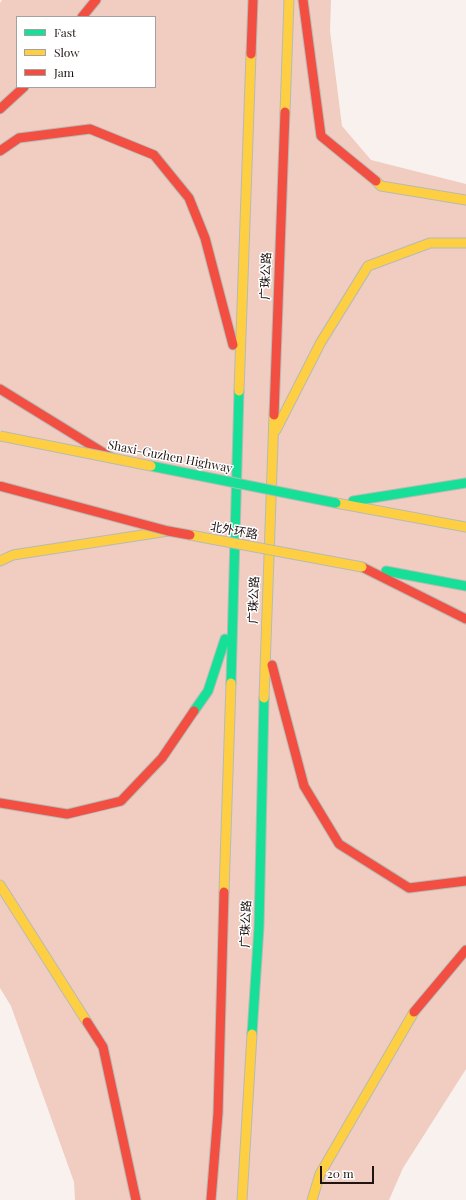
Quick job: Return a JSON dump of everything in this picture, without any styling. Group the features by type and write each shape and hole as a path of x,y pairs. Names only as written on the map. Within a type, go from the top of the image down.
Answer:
{"highway":[{"path":"83,16 96,0"},
{"name":"广珠公路","path":"211,1200 218,1106 240,368 253,0"},
{"name":"广珠公路","path":"242,1200 259,927 265,638 289,0"},
{"path":"303,0 321,136 381,186 466,200"},
{"path":"0,109 23,88"},
{"path":"0,151 19,138 90,129 154,155 189,198 205,238 240,368"},
{"path":"272,436 321,342 368,266 430,243 466,243"},
{"path":"0,389 112,458"},
{"name":"Shaxi-Guzhen Highway","path":"0,436 336,503"},
{"path":"336,503 466,483"},
{"name":"北外环路","path":"0,486 168,531 466,586"},
{"path":"336,503 466,527"},
{"path":"0,561 13,555 168,531"},
{"path":"362,567 466,619"},
{"path":"0,803 67,814 121,801 162,758 208,691 233,615"},
{"path":"265,638 304,786 339,844 409,888 466,880"},
{"path":"0,885 103,1047 136,1200"},
{"path":"312,1200 320,1174 409,1017 466,950"}],"shaded area":[{"path":"2,0 331,0 330,31 342,126 371,160 466,184 466,1069 403,1168 389,1200 75,1200 74,1182 11,1006 0,988 0,3"}],"traffic: fast":[{"path":"231,683 239,391"},
{"path":"151,466 336,503"},
{"path":"353,501 466,483"},
{"path":"386,571 466,586"},
{"path":"194,711 208,691 225,639"},
{"path":"252,1034 259,927 264,698"}],"traffic: slow":[{"path":"285,112 289,0"},
{"path":"239,391 251,54"},
{"path":"376,181 381,186 466,200"},
{"path":"276,430 321,342 368,266 430,243 466,243"},
{"path":"264,698 274,415"},
{"path":"0,436 151,466"},
{"path":"336,503 466,527"},
{"path":"0,561 13,555 168,531"},
{"path":"190,535 362,567"},
{"path":"224,892 231,683"},
{"path":"0,885 87,1022"},
{"path":"312,1200 320,1174 414,1012"},
{"path":"242,1200 252,1034"}],"traffic: jam":[{"path":"83,16 96,0"},
{"path":"251,54 253,0"},
{"path":"303,0 321,136 376,181"},
{"path":"0,109 23,88"},
{"path":"274,415 285,112"},
{"path":"0,151 19,138 90,129 154,155 189,198 205,238 233,345"},
{"path":"0,389 112,458"},
{"path":"0,486 168,531 190,535"},
{"path":"362,567 466,619"},
{"path":"272,665 304,786 339,844 409,888 466,881"},
{"path":"0,803 67,814 121,801 162,758 194,711"},
{"path":"211,1200 218,1113 224,892"},
{"path":"414,1012 466,950"},
{"path":"87,1022 103,1047 136,1200"}]}
